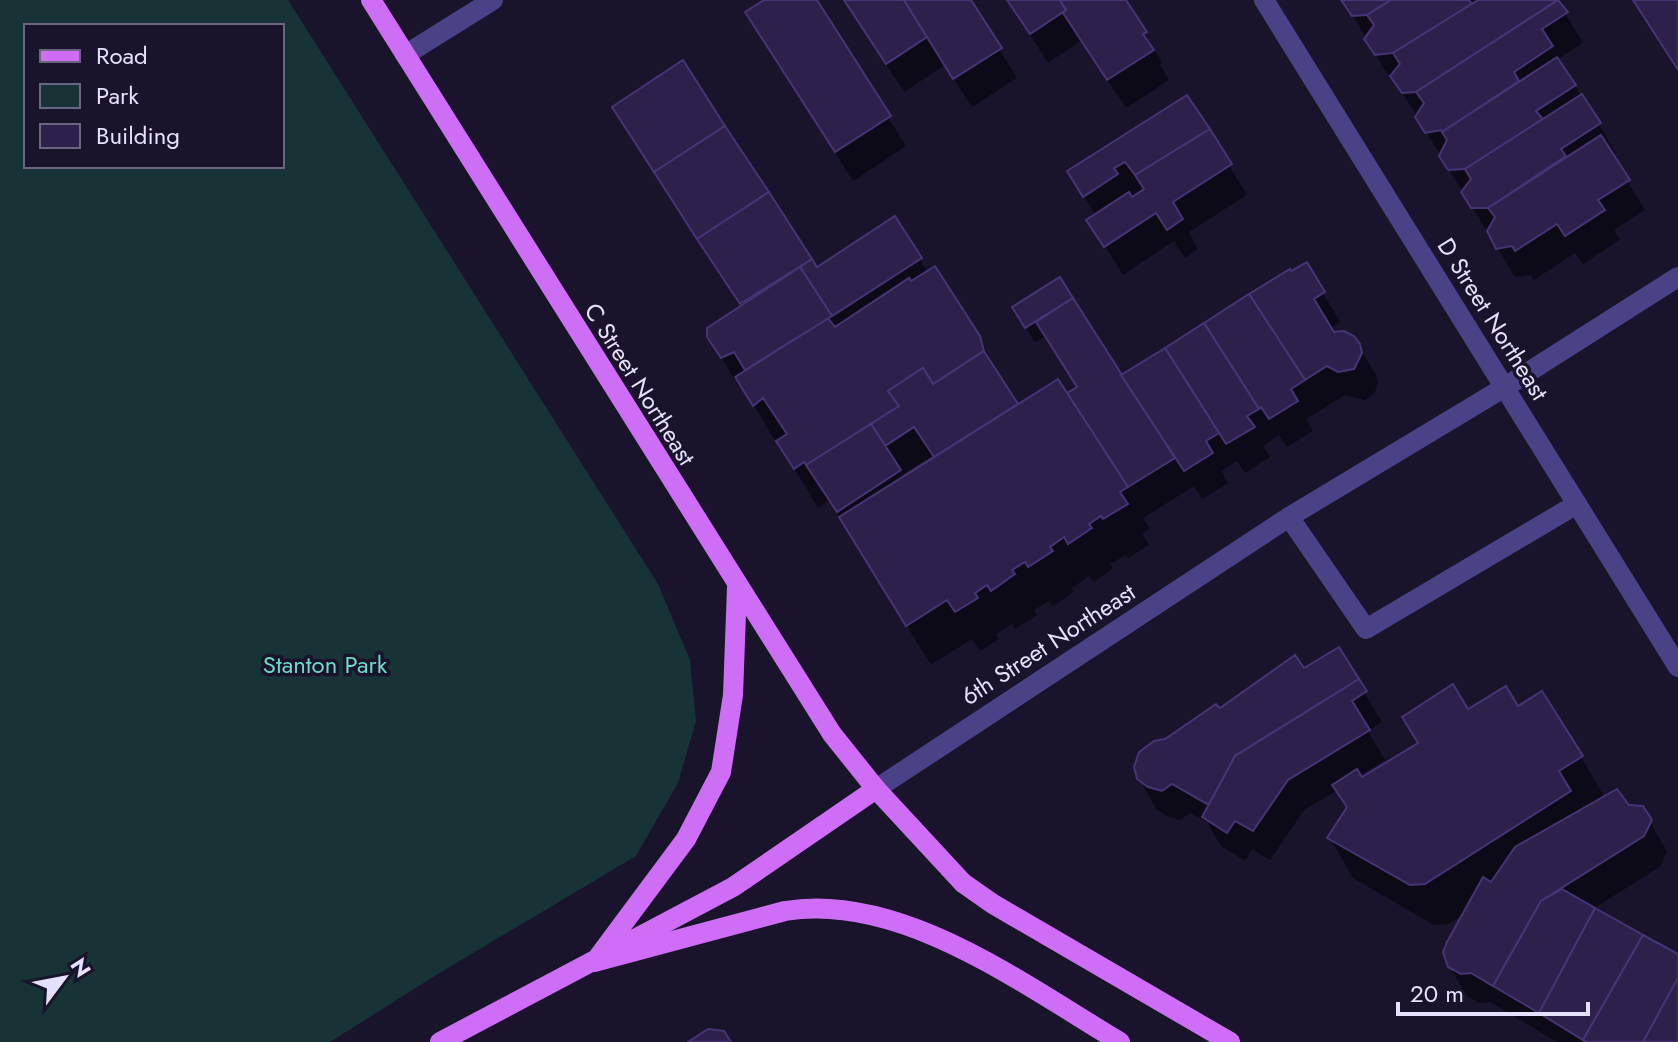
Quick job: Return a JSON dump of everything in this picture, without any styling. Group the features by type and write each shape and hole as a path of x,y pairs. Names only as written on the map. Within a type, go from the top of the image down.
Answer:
{"main road":[{"name":"C Street Northeast","path":"371,0 737,587 832,734 876,789 963,883 993,904 1230,1042"},
{"path":"594,962 686,839 721,772 733,695 737,587"},
{"name":"6th Street Northeast","path":"440,1042 733,887 876,789"},
{"path":"594,962 785,911 812,907 839,908 889,919 966,951 1120,1042"}],"street":[{"path":"405,55 493,0"},
{"name":"D Street Northeast","path":"1264,0 1678,667"},
{"name":"6th Street Northeast","path":"876,789 1289,517 1505,387 1678,277"},
{"path":"1289,517 1366,629 1577,504"}],"green space":[{"name":"Stanton Park","path":"0,0 288,0 658,584 690,660 696,721 678,783 636,856 330,1042 0,1042"}],"building":[{"path":"764,0 817,0 891,116 835,152 745,12"},
{"path":"844,0 904,0 927,37 886,64"},
{"path":"904,0 971,0 1002,48 953,79"},
{"path":"1007,0 1060,0 1066,10 1030,34"},
{"path":"1060,0 1126,0 1147,32 1143,34 1154,50 1107,80 1063,13 1066,10"},
{"path":"1341,0 1391,0 1367,15 1352,16"},
{"path":"1391,0 1469,0 1472,4 1393,53 1375,55 1364,39 1374,25 1367,15"},
{"path":"1478,0 1558,0 1416,92 1402,93 1390,76 1400,64 1393,53"},
{"path":"1558,0 1568,12 1542,29 1553,46 1514,72 1519,81 1442,132 1425,133 1415,117 1424,103 1416,92"},
{"path":"1633,0 1678,0 1678,70"},
{"path":"1557,57 1576,85 1536,111 1543,119 1465,169 1448,170 1439,156 1447,140 1442,132"},
{"path":"683,60 725,126 654,172 612,107"},
{"path":"1582,94 1601,123 1561,149 1566,156 1488,208 1471,208 1461,192 1471,179 1465,169"},
{"path":"1187,95 1210,129 1135,175 1125,162 1114,168 1118,174 1083,197 1067,171"},
{"path":"725,126 769,192 697,239 654,172"},
{"path":"1210,129 1232,164 1173,202 1183,219 1167,230 1156,213 1104,247 1086,220 1129,192 1132,197 1144,189 1135,175"},
{"path":"1601,135 1630,180 1598,200 1605,210 1565,236 1557,224 1515,251 1512,246 1496,249 1487,231 1495,217 1488,208"},
{"path":"769,192 812,259 740,304 697,239"},
{"path":"895,216 922,258 832,316 800,267 812,259 817,267"},
{"path":"1307,262 1325,292 1314,299 1334,332 1344,331 1354,336 1362,353 1354,369 1338,372 1327,366 1305,380 1249,294"},
{"path":"935,266 980,336 984,351 933,384 923,368 888,391 899,406 806,465 804,462 794,469 776,441 787,434 763,398 753,406 735,377 828,318 835,327 909,278 911,281"},
{"path":"800,267 832,316 745,370 734,352 721,358 707,337 707,328"},
{"path":"1060,277 1073,298 1025,328 1012,307"},
{"path":"1249,294 1305,380 1291,389 1298,401 1269,419 1261,407 1259,409 1204,323"},
{"path":"1073,298 1175,458 1128,487 1067,393 1077,387 1036,322"},
{"path":"1204,323 1259,409 1247,416 1255,427 1226,444 1165,348"},
{"path":"1165,348 1219,433 1206,441 1213,453 1184,471 1121,375"},
{"path":"984,351 1018,404 934,457 914,427 885,446 871,424 899,406 888,391 923,368 933,384"},
{"path":"1058,379 1128,487 1120,492 1128,504 1089,524 1092,528 1068,544 1064,537 1050,547 1053,551 1028,567 1025,562 1012,570 1015,574 991,591 987,585 975,593 978,598 955,612 947,600 906,626 839,517"},
{"path":"871,424 901,470 837,512 806,465"},
{"path":"1339,647 1359,679 1235,756 1209,805 1172,784 1162,791 1148,787 1137,779 1134,767 1139,752 1154,741 1165,739 1216,704 1220,708 1295,655 1304,668"},
{"path":"1359,679 1367,691 1352,701 1370,730 1288,780 1253,831 1235,821 1227,833 1202,817 1235,756"},
{"path":"1453,684 1468,709 1506,686 1518,706 1542,691 1583,756 1559,771 1571,791 1425,884 1410,885 1327,838 1347,807 1332,785 1357,769 1362,777 1418,743 1402,717"},
{"path":"1617,789 1629,805 1643,806 1652,820 1644,836 1541,901 1493,986 1471,973 1461,974 1448,967 1443,952 1483,877 1491,882 1515,847"},
{"path":"1562,889 1595,908 1539,1013 1493,986 1541,901"},
{"path":"1595,908 1643,935 1583,1040 1539,1013"},
{"path":"1643,935 1678,954 1678,978 1643,1042 1583,1040"},
{"path":"1678,978 1678,1042 1643,1042"},
{"path":"708,1029 724,1031 731,1042 688,1042"}]}
